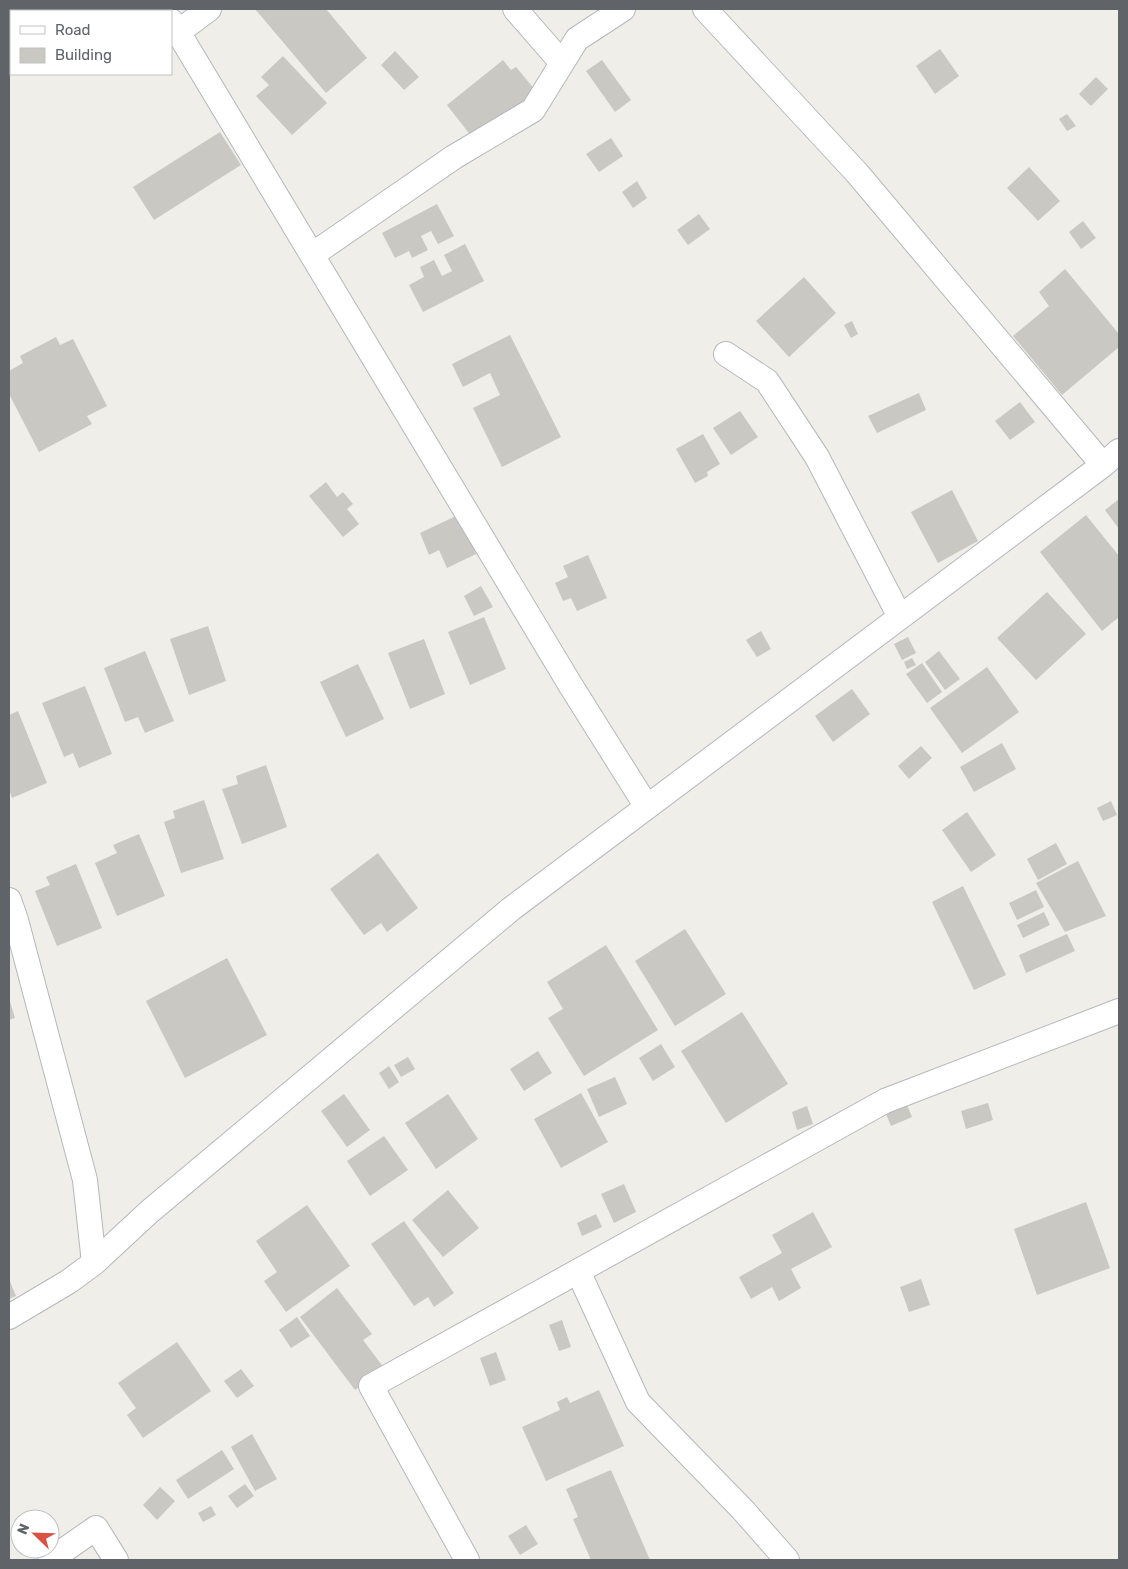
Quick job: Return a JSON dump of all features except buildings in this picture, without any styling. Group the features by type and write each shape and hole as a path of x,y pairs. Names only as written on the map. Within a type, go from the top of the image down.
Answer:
{"street":[{"path":"209,9 175,27 566,678 647,806"},
{"path":"515,9 562,63"},
{"path":"312,254 454,157 533,110 577,39 623,9"},
{"path":"9,1317 68,1282 94,1263 149,1212 511,909 1111,458 857,173 705,9"},
{"path":"726,354 767,380 817,458 900,617"},
{"path":"9,900 16,920 85,1180 94,1263"},
{"path":"467,1560 371,1386 885,1101 1119,1011"},
{"path":"578,1271 638,1402 743,1510 787,1560"},
{"path":"50,1560 96,1528 116,1560"}]}
